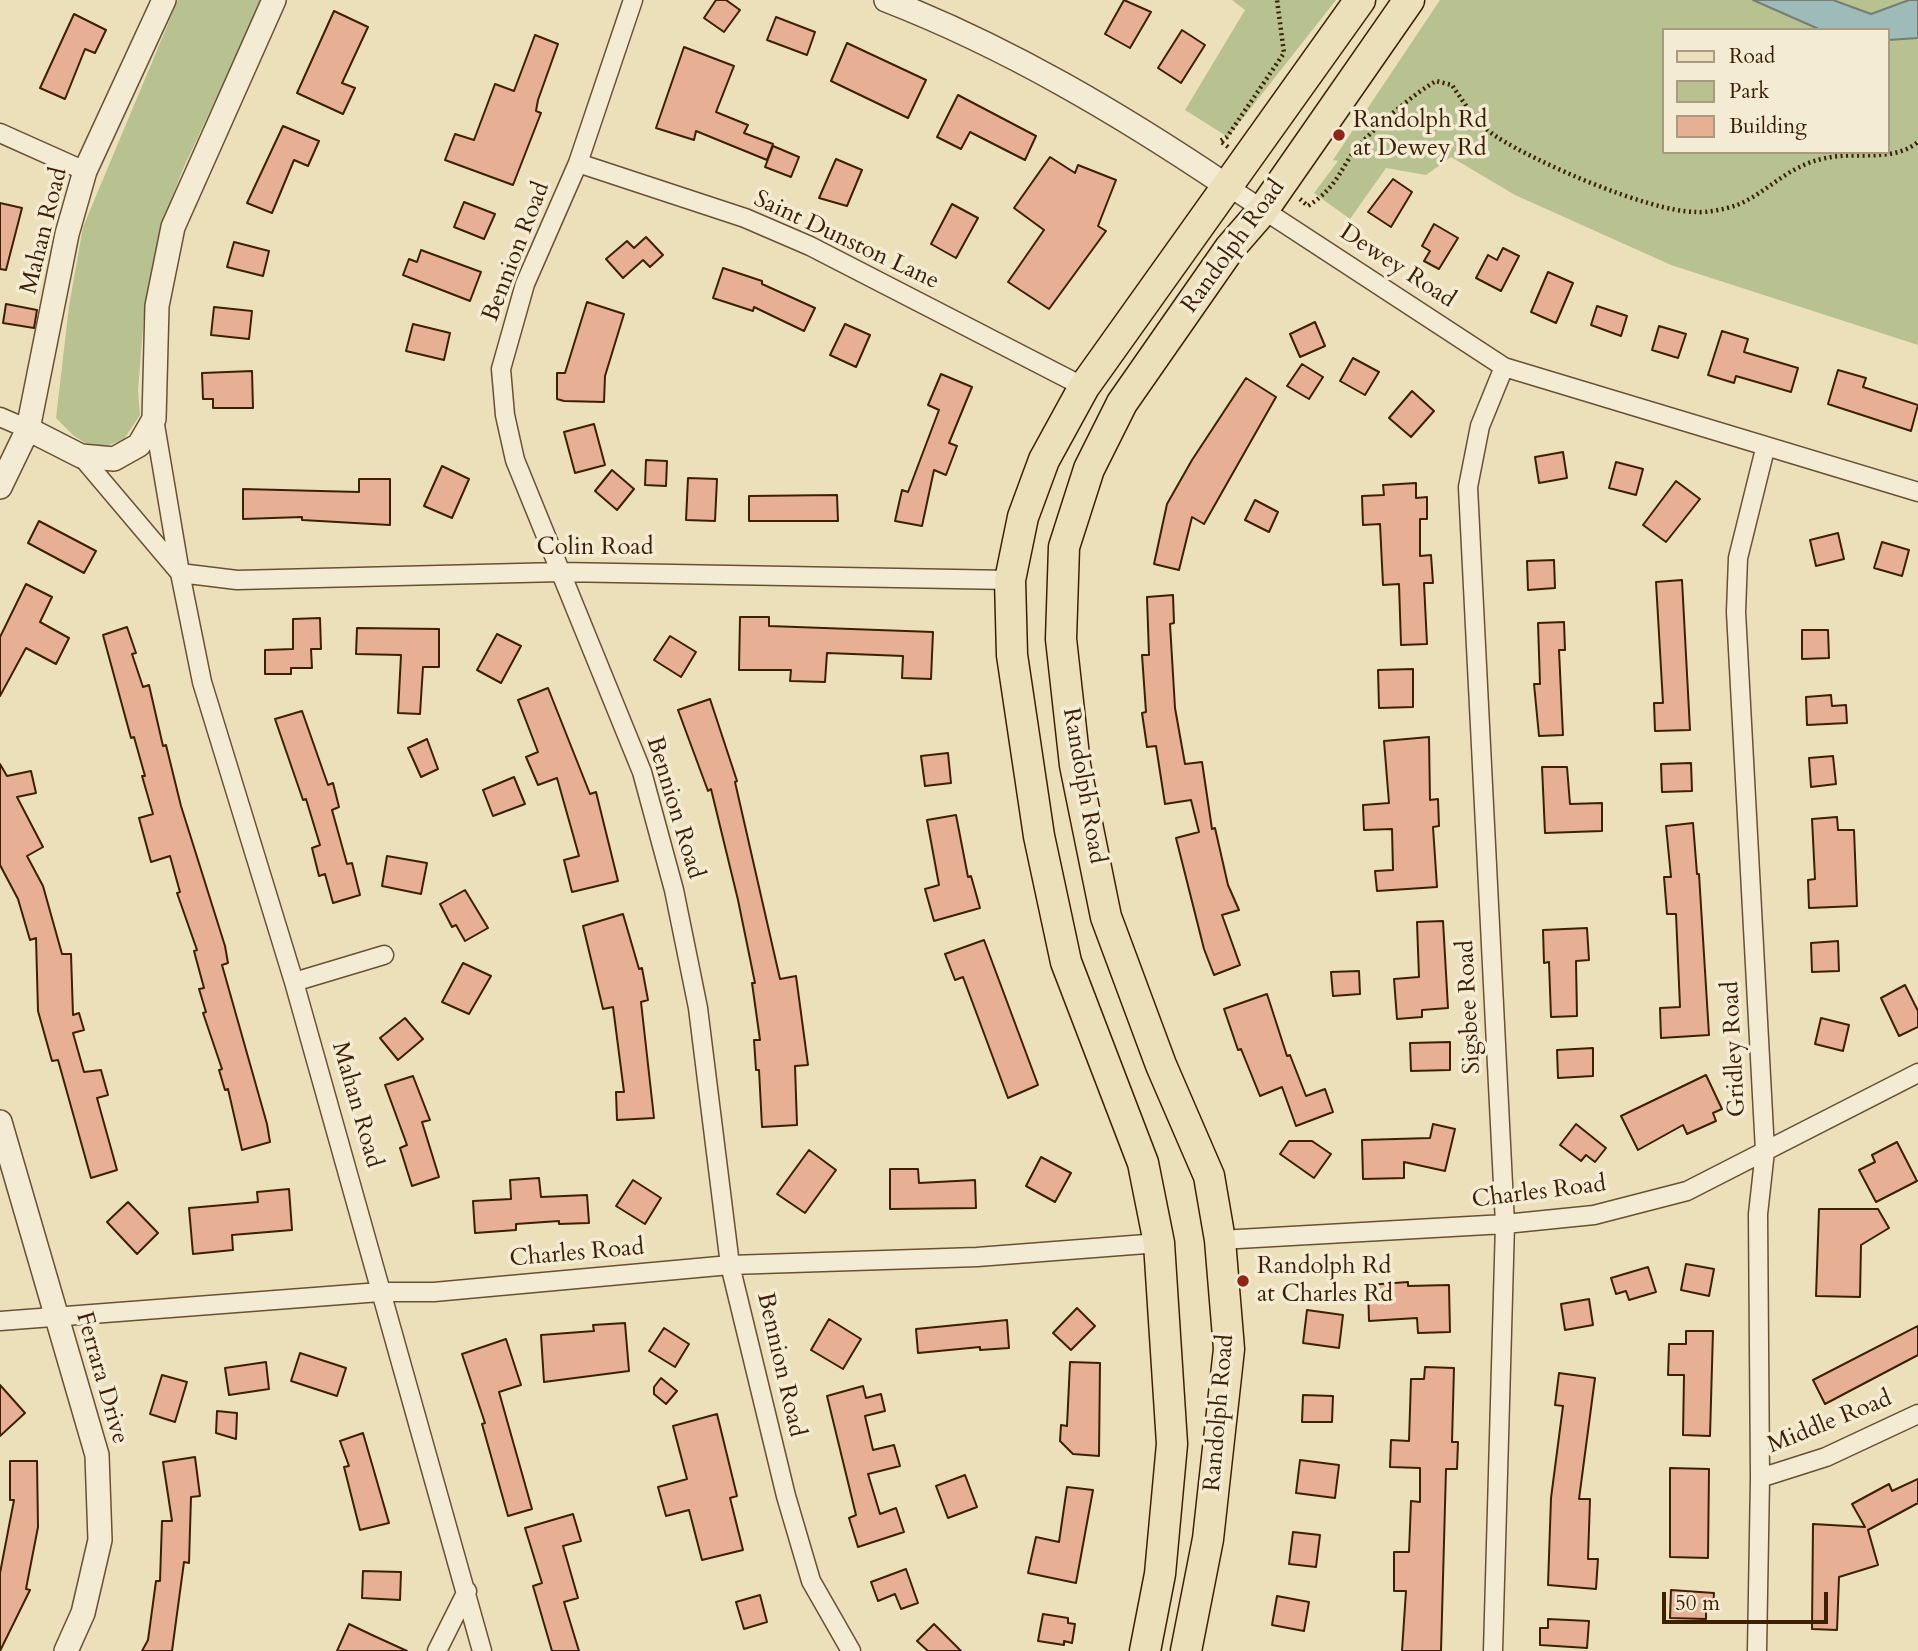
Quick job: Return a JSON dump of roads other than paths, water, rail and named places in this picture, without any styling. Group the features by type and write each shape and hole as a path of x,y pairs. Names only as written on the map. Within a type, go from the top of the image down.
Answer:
{"main road":[{"name":"Randolph Road","path":"1145,1651 1160,1574 1172,1444 1159,1243 1143,1163 1066,962 1035,810 1013,655 1010,580 1023,517 1044,460 1084,387 1360,0"},
{"name":"Randolph Road","path":"1186,1651 1208,1539 1229,1349 1220,1240 1209,1176 1161,1065 1106,916 1075,765 1061,639 1064,547 1088,469 1122,403 1230,248 1263,210 1409,0"}],"street":[{"name":"Mahan Road","path":"154,419 139,445 114,459 81,456 28,429 67,234 85,171 164,0"},
{"name":"Mahan Road","path":"274,0 173,227 157,306 154,419 202,682 294,982 482,1651"},
{"name":"Bennion Road","path":"633,0 578,163 525,284 502,369 505,415 515,460 642,772 674,890 698,1008 730,1265 786,1496 811,1581 851,1651"},
{"name":"Dewey Road","path":"886,0 943,22 1078,93 1227,186 1504,367 1765,449 1918,492"},
{"path":"0,134 85,171"},
{"name":"Saint Dunston Lane","path":"578,163 745,218 810,246 1084,387"},
{"name":"Sigsbee Road","path":"1493,1651 1505,1224 1468,487 1480,426 1504,367"},
{"path":"0,417 28,429 0,487"},
{"name":"Gridley Road","path":"1757,1651 1760,1478 1758,1214 1765,1151 1736,612 1738,558 1765,449"},
{"name":"Mahan Road","path":"81,456 180,573"},
{"name":"Colin Road","path":"180,573 237,580 560,572 1010,580"},
{"path":"294,982 384,955"},
{"name":"Charles Road","path":"1220,1240 1505,1224 1594,1215 1687,1191 1918,1073"},
{"name":"Ferrara Drive","path":"0,1122 97,1455 100,1540 83,1613 66,1651"},
{"name":"Charles Road","path":"0,1321 380,1292 434,1292 730,1265 977,1257 1159,1243"},
{"name":"Middle Road","path":"1760,1478 1826,1457 1918,1414"},
{"path":"437,1651 467,1591"}],"water":[{"path":"1753,0 1833,0 1871,14 1909,0 1918,0 1918,38 1890,40 1890,28 1816,28"}],"place":[{"name":"Randolph Rd at Dewey Rd","path":"1339,135"},
{"name":"Randolph Rd at Charles Rd","path":"1243,1281"}]}
